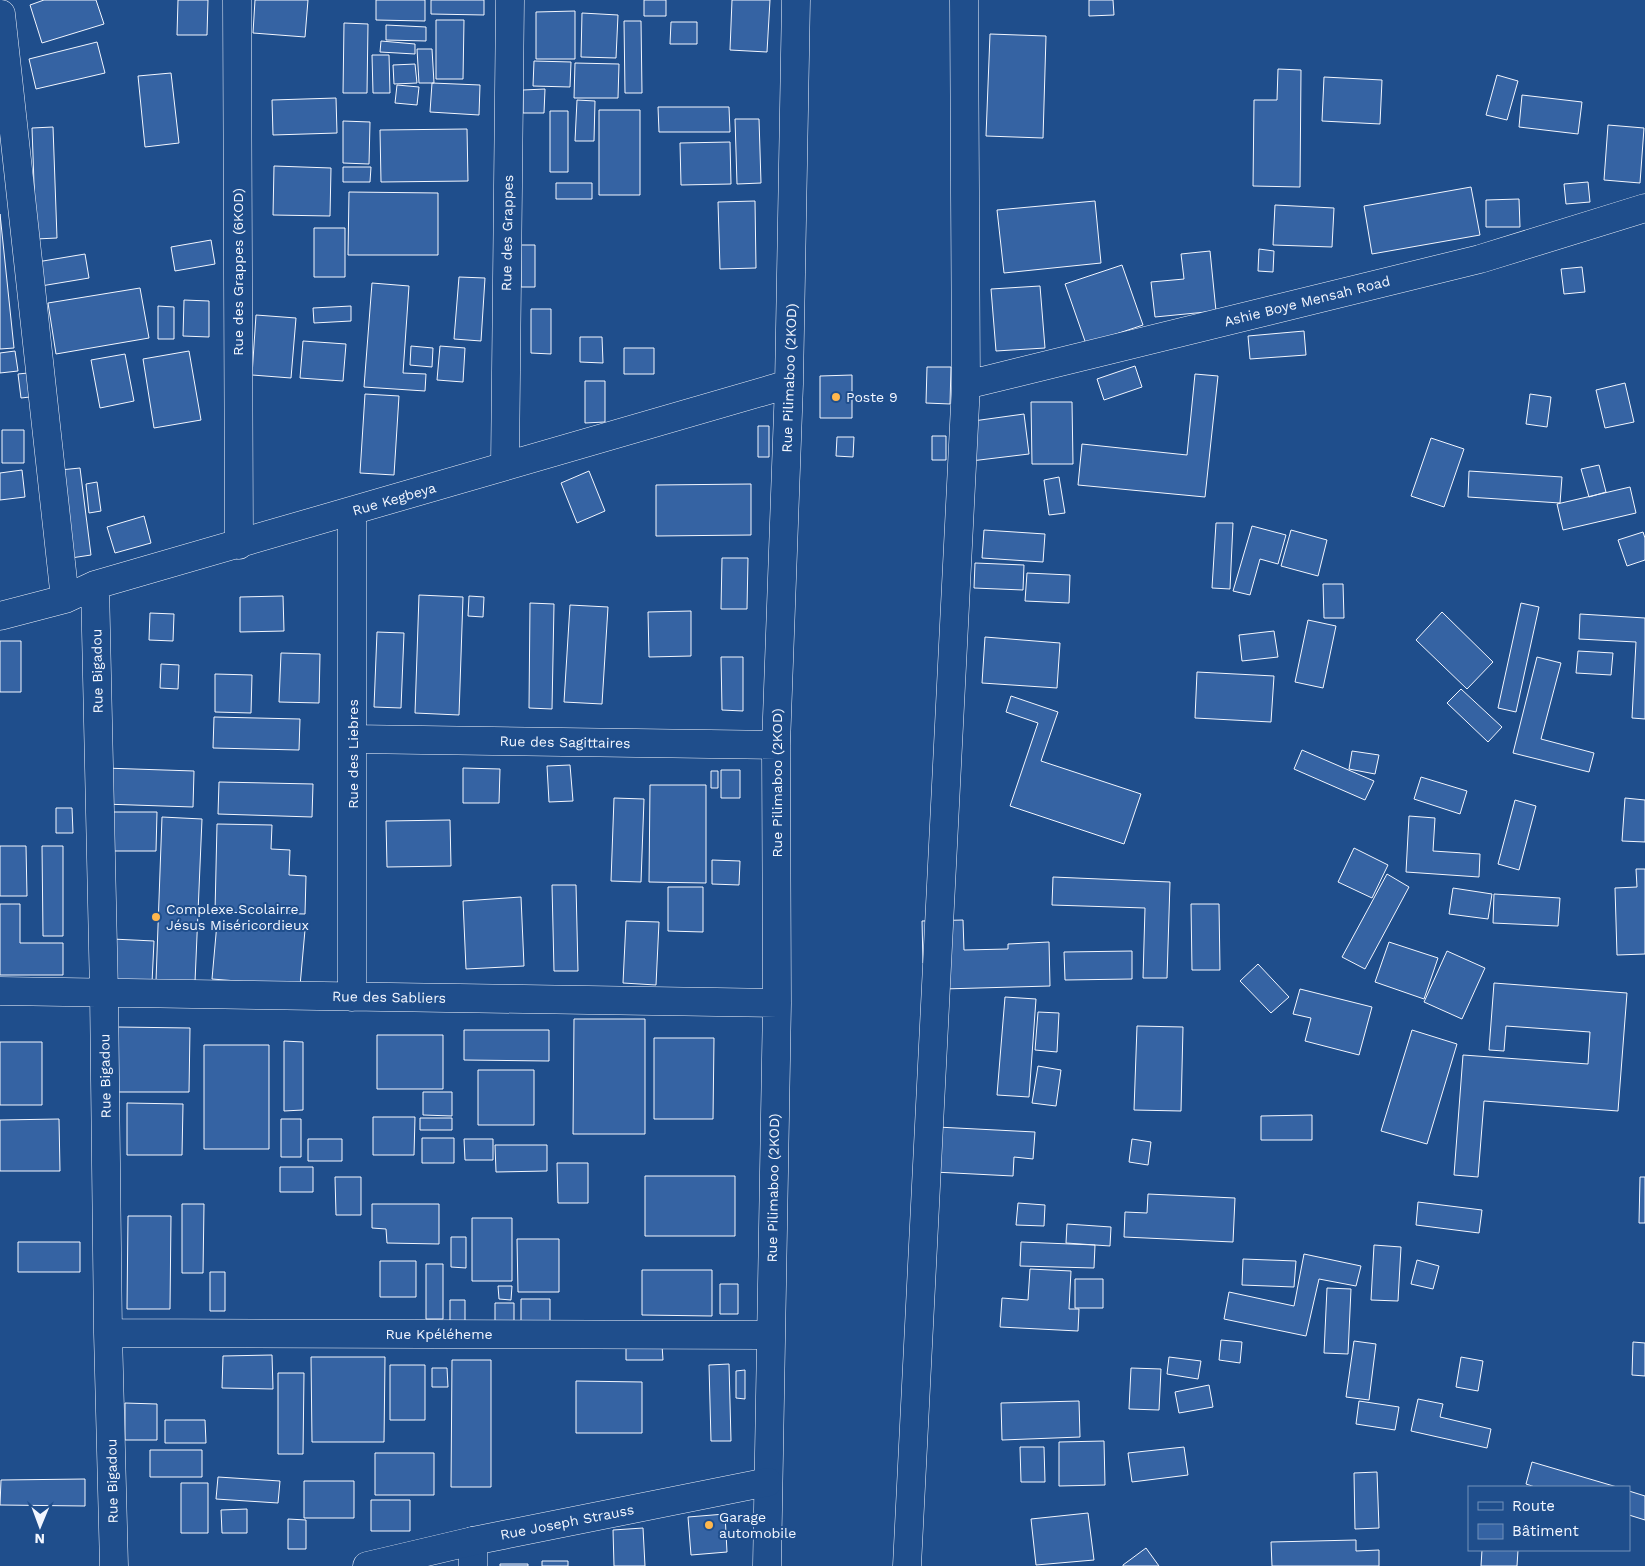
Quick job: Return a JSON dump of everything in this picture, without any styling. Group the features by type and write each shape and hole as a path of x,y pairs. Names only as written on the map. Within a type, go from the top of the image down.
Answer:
{"street":[{"name":"Rue des Grappes (6KOD)","path":"236,0 239,545"},
{"name":"Rue des Grappes","path":"505,466 510,0"},
{"name":"Rue Pilimaboo (2KOD)","path":"767,1566 777,1003 776,745 789,384 796,0"},
{"path":"907,1566 966,385 964,0"},
{"path":"0,14 65,598"},
{"name":"Ashie Boye Mensah Road","path":"966,385 1480,259 1645,208"},
{"name":"Rue Kegbeya","path":"0,616 65,598 96,585 789,384"},
{"name":"Rue des Liebres","path":"352,511 352,996"},
{"name":"Rue Bigadou","path":"96,585 108,1334 114,1566"},
{"name":"Rue des Sagittaires","path":"353,739 776,745"},
{"name":"Rue des Sabliers","path":"0,991 777,1003"},
{"name":"Rue Kpéléheme","path":"108,1334 770,1335"},
{"name":"Rue Joseph Strauss","path":"367,1566 473,1554 768,1482"}],"building":[{"path":"44,0 96,0 104,24 42,43 30,5"},
{"path":"178,0 208,0 207,35 177,35"},
{"path":"255,0 308,0 305,37 253,33"},
{"path":"376,0 425,0 425,21 376,20"},
{"path":"431,0 484,0 484,15 431,14"},
{"path":"644,0 666,0 666,16 644,16"},
{"path":"732,0 770,0 767,52 730,50"},
{"path":"1089,0 1113,0 1114,15 1089,16"},
{"path":"575,11 575,59 536,59 536,12"},
{"path":"582,13 618,15 616,58 581,57"},
{"path":"436,20 464,20 463,79 436,79"},
{"path":"624,21 641,21 642,93 625,93"},
{"path":"671,22 697,22 697,44 670,44"},
{"path":"344,23 368,24 367,93 343,93"},
{"path":"386,25 426,27 426,41 386,40"},
{"path":"990,34 1046,36 1043,138 986,136"},
{"path":"381,41 415,44 415,54 380,52"},
{"path":"97,42 105,73 36,89 29,59"},
{"path":"417,49 432,49 434,83 419,83"},
{"path":"372,55 389,55 390,93 373,93"},
{"path":"534,61 571,62 570,87 533,86"},
{"path":"575,63 619,64 618,98 574,98"},
{"path":"415,64 417,83 394,84 393,65"},
{"path":"1278,69 1301,70 1300,187 1253,186 1254,100 1277,100"},
{"path":"171,73 179,143 145,147 138,76"},
{"path":"1497,75 1518,81 1507,120 1486,115"},
{"path":"1324,77 1382,80 1380,124 1322,121"},
{"path":"432,83 480,85 479,115 430,112"},
{"path":"397,85 419,87 417,105 395,103"},
{"path":"545,89 544,113 523,113 523,90"},
{"path":"1522,95 1582,102 1578,134 1519,127"},
{"path":"336,98 337,133 273,135 272,100"},
{"path":"577,100 595,101 594,141 575,141"},
{"path":"658,107 729,107 730,132 659,132"},
{"path":"599,110 640,110 640,195 599,195"},
{"path":"550,111 568,111 568,172 550,172"},
{"path":"735,119 759,119 761,183 737,184"},
{"path":"343,121 370,122 369,164 343,163"},
{"path":"1608,125 1644,128 1640,183 1604,180"},
{"path":"53,127 57,238 36,239 32,128"},
{"path":"467,129 468,181 381,182 380,130"},
{"path":"730,142 731,184 681,185 680,143"},
{"path":"274,166 331,168 330,216 273,215"},
{"path":"343,167 371,167 370,182 343,182"},
{"path":"1588,182 1590,202 1566,204 1564,184"},
{"path":"556,183 592,183 592,199 556,199"},
{"path":"1471,187 1480,235 1372,254 1364,206"},
{"path":"349,192 438,193 438,255 348,255"},
{"path":"1519,199 1520,227 1486,227 1486,200"},
{"path":"755,201 756,268 720,269 718,202"},
{"path":"1095,201 1101,263 1004,273 997,210"},
{"path":"1275,205 1334,208 1332,247 1273,245"},
{"path":"0,214 14,348 0,349"},
{"path":"314,228 345,228 345,277 314,277"},
{"path":"211,240 215,264 175,271 171,247"},
{"path":"521,245 535,245 535,287 521,287"},
{"path":"1259,249 1274,251 1273,272 1258,271"},
{"path":"1210,251 1216,311 1155,317 1151,282 1184,279 1181,254"},
{"path":"85,254 89,278 41,286 37,262"},
{"path":"1122,265 1143,325 1086,344 1065,284"},
{"path":"1582,267 1585,292 1564,294 1561,269"},
{"path":"459,277 485,278 481,341 454,339"},
{"path":"372,283 409,286 403,373 426,374 425,391 364,387"},
{"path":"1040,286 1045,348 996,351 991,289"},
{"path":"140,288 149,338 56,354 48,303"},
{"path":"184,300 209,301 209,337 183,336"},
{"path":"158,306 174,307 174,339 158,339"},
{"path":"351,306 351,321 314,323 313,308"},
{"path":"531,309 551,309 551,354 531,353"},
{"path":"256,315 296,318 291,378 252,375"},
{"path":"1304,331 1306,355 1250,359 1248,336"},
{"path":"580,337 602,337 603,363 580,362"},
{"path":"303,341 346,344 343,381 300,378"},
{"path":"411,346 433,348 432,367 410,365"},
{"path":"440,346 465,348 463,382 437,380"},
{"path":"624,348 654,348 654,374 624,374"},
{"path":"15,351 18,371 0,373 0,353"},
{"path":"189,351 201,420 154,428 143,359"},
{"path":"125,354 134,401 100,408 91,360"},
{"path":"1135,366 1142,387 1104,400 1097,379"},
{"path":"927,367 951,367 950,404 926,403"},
{"path":"28,373 30,397 21,398 18,374"},
{"path":"1195,374 1218,376 1205,497 1078,485 1082,444 1187,455"},
{"name":"Poste 9","path":"852,375 852,418 820,418 820,376"},
{"path":"585,381 605,381 605,422 585,423"},
{"path":"1625,383 1634,422 1605,428 1596,390"},
{"path":"365,394 399,396 394,475 360,473"},
{"path":"1530,394 1551,397 1547,427 1526,424"},
{"path":"1031,402 1072,402 1073,464 1032,464"},
{"path":"1024,414 1029,454 971,461 966,422"},
{"path":"758,426 769,426 769,457 758,457"},
{"path":"2,430 24,430 24,463 2,463"},
{"path":"932,436 946,436 946,460 932,460"},
{"path":"837,437 854,437 853,457 836,456"},
{"path":"1431,438 1464,449 1444,507 1411,496"},
{"path":"1599,465 1606,492 1589,497 1581,469"},
{"path":"80,468 91,555 71,558 60,470"},
{"path":"22,470 25,497 0,500 0,473"},
{"path":"589,471 605,511 577,523 561,483"},
{"path":"1469,471 1562,477 1560,503 1468,497"},
{"path":"1059,477 1065,513 1049,515 1044,480"},
{"path":"97,482 101,511 89,513 86,484"},
{"path":"751,484 751,535 656,536 656,485"},
{"path":"1630,487 1636,513 1563,530 1557,504"},
{"path":"144,516 151,543 115,553 107,527"},
{"path":"1216,523 1233,523 1230,589 1212,588"},
{"path":"1252,526 1286,535 1278,564 1260,559 1250,595 1233,591"},
{"path":"984,530 1045,534 1043,562 982,558"},
{"path":"1291,530 1327,540 1318,576 1281,566"},
{"path":"1643,532 1645,538 1645,560 1627,566 1618,540"},
{"path":"722,558 748,558 747,609 721,609"},
{"path":"975,563 1024,565 1023,590 974,588"},
{"path":"1027,573 1070,575 1069,603 1025,601"},
{"path":"1323,584 1343,584 1344,618 1324,618"},
{"path":"419,595 463,597 459,715 415,713"},
{"path":"283,596 284,631 240,632 240,597"},
{"path":"469,596 484,597 483,617 468,616"},
{"path":"530,603 554,604 552,709 529,708"},
{"path":"1521,603 1539,607 1516,712 1498,708"},
{"path":"570,605 608,607 602,704 564,702"},
{"path":"691,611 691,656 649,657 648,612"},
{"path":"1442,612 1493,662 1467,689 1416,640"},
{"path":"150,613 174,614 173,641 149,640"},
{"path":"1580,614 1645,618 1645,719 1632,718 1636,642 1579,639"},
{"path":"1308,620 1336,626 1323,688 1295,682"},
{"path":"1274,631 1278,657 1242,661 1239,635"},
{"path":"377,632 404,633 401,708 374,707"},
{"path":"985,637 1060,643 1057,688 982,683"},
{"path":"0,641 21,641 21,692 0,692"},
{"path":"1578,651 1613,653 1611,675 1576,673"},
{"path":"281,653 320,654 319,703 279,702"},
{"path":"721,657 743,657 743,711 722,710"},
{"path":"1537,657 1561,663 1541,739 1594,753 1589,772 1513,753"},
{"path":"161,664 179,665 178,689 160,688"},
{"path":"1197,672 1274,676 1271,722 1195,718"},
{"path":"215,674 252,675 251,713 215,712"},
{"path":"1461,689 1502,727 1488,742 1447,703"},
{"path":"1011,696 1058,712 1041,761 1141,794 1124,844 1010,806 1038,723 1006,712"},
{"path":"214,717 300,719 299,750 213,748"},
{"path":"1302,750 1374,781 1365,800 1294,769"},
{"path":"1352,751 1379,755 1375,774 1349,769"},
{"path":"570,765 573,801 549,802 547,766"},
{"path":"104,768 194,771 193,807 103,804"},
{"path":"463,768 500,769 499,803 463,803"},
{"path":"721,770 740,770 740,798 721,798"},
{"path":"711,771 718,771 718,788 711,788"},
{"path":"1421,777 1467,791 1460,814 1414,799"},
{"path":"219,782 313,784 312,817 218,814"},
{"path":"650,785 706,785 706,883 649,882"},
{"path":"614,798 644,799 641,882 611,881"},
{"path":"1625,798 1645,800 1645,842 1622,841"},
{"path":"1515,800 1536,806 1519,870 1498,864"},
{"path":"56,808 72,808 73,833 56,833"},
{"path":"106,812 157,812 156,851 106,851"},
{"path":"1409,816 1435,818 1433,851 1480,854 1479,877 1406,872"},
{"path":"162,817 202,819 195,982 156,981"},
{"path":"450,820 451,866 387,867 386,821"},
{"path":"217,824 272,825 271,849 290,850 289,875 306,876 305,914 215,912"},
{"path":"0,846 26,846 27,896 0,896"},
{"path":"42,846 63,846 63,936 43,936"},
{"path":"1354,848 1388,865 1372,898 1338,882"},
{"path":"712,860 740,861 739,885 712,884"},
{"path":"1636,869 1645,869 1645,954 1617,955 1615,888 1637,887"},
{"path":"1387,874 1409,887 1365,969 1342,957"},
{"path":"1053,877 1170,882 1167,978 1143,978 1145,908 1052,905"},
{"path":"552,885 576,885 578,971 554,971"},
{"path":"668,887 703,887 703,932 668,931"},
{"path":"1453,888 1492,894 1488,919 1449,914"},
{"path":"1494,894 1560,898 1558,926 1493,923"},
{"path":"521,897 524,966 466,969 463,901"},
{"path":"0,904 20,904 20,943 63,943 63,975 0,975"},
{"path":"1191,904 1219,904 1220,970 1192,970"},
{"path":"963,920 964,950 1008,949 1008,944 1049,942 1050,986 943,989 942,963 923,963 922,921"},
{"path":"626,921 659,922 656,985 623,983"},
{"path":"217,923 305,930 300,986 212,979"},
{"path":"112,939 154,941 152,983 110,981"},
{"path":"1389,942 1438,958 1424,999 1375,982"},
{"path":"1132,951 1132,979 1065,980 1064,952"},
{"path":"1447,951 1485,968 1462,1019 1424,1002"},
{"path":"1258,964 1289,997 1271,1013 1240,981"},
{"path":"1494,983 1627,993 1618,1111 1484,1101 1478,1177 1454,1175 1463,1055 1588,1064 1590,1032 1506,1026 1504,1051 1489,1050"},
{"path":"1300,989 1372,1007 1359,1055 1305,1041 1311,1018 1293,1014"},
{"path":"1005,997 1036,999 1029,1097 997,1095"},
{"path":"1038,1012 1059,1013 1057,1052 1035,1050"},
{"path":"574,1019 645,1019 645,1134 573,1134"},
{"path":"1137,1026 1183,1027 1181,1111 1134,1110"},
{"path":"118,1027 190,1028 189,1092 118,1092"},
{"path":"464,1030 549,1030 549,1061 464,1060"},
{"path":"1412,1030 1457,1044 1427,1144 1381,1131"},
{"path":"377,1035 443,1035 443,1089 377,1089"},
{"path":"654,1038 714,1038 713,1119 654,1119"},
{"path":"284,1041 303,1042 303,1110 284,1111"},
{"path":"0,1042 42,1042 42,1105 0,1105"},
{"path":"204,1045 269,1045 269,1149 204,1149"},
{"path":"1038,1066 1061,1070 1056,1106 1032,1103"},
{"path":"478,1070 534,1070 534,1125 478,1125"},
{"path":"423,1092 452,1092 452,1116 423,1115"},
{"path":"127,1103 183,1104 182,1155 127,1155"},
{"path":"1312,1115 1312,1140 1261,1140 1261,1116"},
{"path":"373,1117 415,1117 414,1155 373,1155"},
{"path":"420,1118 452,1118 452,1130 420,1130"},
{"path":"59,1119 60,1171 0,1171 0,1120"},
{"path":"281,1119 301,1119 301,1157 281,1157"},
{"path":"937,1127 1035,1132 1033,1159 1014,1157 1013,1176 934,1172"},
{"path":"422,1138 454,1138 454,1163 422,1163"},
{"path":"308,1139 342,1139 342,1161 308,1161"},
{"path":"464,1139 493,1139 493,1160 465,1160"},
{"path":"1132,1139 1151,1142 1148,1165 1129,1162"},
{"path":"495,1145 547,1145 547,1171 496,1172"},
{"path":"557,1163 588,1163 588,1203 558,1203"},
{"path":"280,1167 313,1167 313,1192 280,1192"},
{"path":"645,1176 735,1176 735,1236 645,1236"},
{"path":"335,1177 361,1177 361,1215 336,1215"},
{"path":"1640,1177 1645,1177 1645,1223 1639,1223"},
{"path":"1148,1194 1235,1198 1233,1242 1124,1237 1125,1212 1147,1213"},
{"path":"1418,1202 1482,1210 1479,1233 1416,1225"},
{"path":"1018,1203 1045,1205 1044,1226 1016,1225"},
{"path":"182,1204 204,1204 203,1273 182,1273"},
{"path":"372,1204 439,1204 439,1244 387,1243 386,1229 372,1228"},
{"path":"128,1216 171,1216 170,1309 127,1309"},
{"path":"472,1218 512,1218 512,1281 472,1281"},
{"path":"1067,1224 1111,1227 1110,1246 1066,1243"},
{"path":"451,1237 466,1237 466,1268 451,1267"},
{"path":"517,1239 559,1239 559,1292 518,1292"},
{"path":"18,1242 80,1242 80,1272 18,1272"},
{"path":"1021,1242 1095,1245 1094,1268 1020,1266"},
{"path":"1374,1245 1401,1247 1398,1301 1371,1300"},
{"path":"1304,1254 1361,1266 1356,1286 1319,1279 1306,1336 1224,1319 1229,1292 1294,1306"},
{"path":"1243,1259 1296,1261 1294,1287 1242,1285"},
{"path":"1417,1260 1439,1266 1433,1289 1411,1284"},
{"path":"380,1261 416,1261 416,1297 380,1297"},
{"path":"426,1264 443,1264 443,1319 426,1319"},
{"path":"1030,1269 1071,1271 1069,1309 1079,1309 1078,1331 1000,1327 1002,1298 1028,1300"},
{"path":"642,1270 712,1270 712,1316 642,1315"},
{"path":"210,1272 225,1272 225,1311 210,1311"},
{"path":"1075,1279 1103,1279 1103,1308 1075,1308"},
{"path":"720,1284 738,1284 738,1314 720,1314"},
{"path":"498,1286 512,1286 511,1300 499,1299"},
{"path":"1327,1288 1351,1289 1348,1354 1324,1353"},
{"path":"521,1299 550,1299 550,1325 521,1325"},
{"path":"450,1300 465,1300 465,1327 450,1327"},
{"path":"495,1303 514,1303 514,1325 495,1325"},
{"path":"1221,1340 1242,1342 1240,1363 1219,1360"},
{"path":"1354,1341 1376,1344 1369,1400 1346,1397"},
{"path":"1633,1342 1645,1343 1645,1376 1632,1375"},
{"path":"626,1345 662,1345 663,1360 626,1360"},
{"path":"272,1355 273,1389 222,1388 223,1356"},
{"path":"311,1357 385,1357 384,1442 312,1442"},
{"path":"1169,1357 1201,1361 1198,1379 1167,1374"},
{"path":"1461,1357 1483,1361 1478,1391 1456,1387"},
{"path":"452,1360 491,1360 491,1487 451,1487"},
{"path":"729,1364 731,1441 711,1441 709,1365"},
{"path":"390,1365 425,1365 425,1420 390,1420"},
{"path":"432,1368 447,1368 448,1387 432,1387"},
{"path":"1131,1368 1161,1369 1159,1410 1129,1409"},
{"path":"745,1370 745,1399 736,1398 736,1371"},
{"path":"278,1373 304,1373 303,1454 278,1454"},
{"path":"576,1381 642,1382 642,1433 576,1433"},
{"path":"1209,1385 1213,1407 1179,1413 1175,1392"},
{"path":"1418,1399 1443,1404 1440,1417 1491,1429 1487,1448 1411,1431"},
{"path":"1079,1401 1080,1437 1002,1440 1001,1403"},
{"path":"1359,1401 1399,1407 1395,1430 1356,1424"},
{"path":"125,1403 157,1404 157,1440 125,1440"},
{"path":"165,1420 205,1420 206,1443 165,1443"},
{"path":"1104,1441 1105,1485 1059,1486 1059,1442"},
{"path":"1020,1447 1044,1447 1045,1482 1021,1482"},
{"path":"1184,1447 1188,1475 1132,1482 1128,1453"},
{"path":"150,1450 202,1450 202,1477 150,1477"},
{"path":"375,1453 434,1453 434,1495 375,1495"},
{"path":"1532,1462 1614,1486 1532,1486 1526,1484"},
{"path":"1377,1472 1379,1528 1355,1529 1354,1473"},
{"path":"218,1477 280,1481 278,1503 216,1499"},
{"path":"85,1479 85,1506 0,1505 1,1480"},
{"path":"304,1481 354,1481 354,1518 304,1518"},
{"path":"181,1483 208,1483 208,1533 181,1533"},
{"path":"1630,1491 1645,1496 1645,1520 1630,1515"},
{"path":"371,1500 410,1500 410,1531 371,1531"},
{"path":"247,1509 247,1533 222,1533 221,1510"},
{"path":"1088,1513 1094,1560 1036,1565 1031,1519"},
{"path":"725,1514 727,1552 691,1555 688,1517"},
{"path":"288,1519 306,1520 306,1549 288,1549"},
{"path":"643,1528 645,1566 614,1566 613,1530"},
{"path":"1356,1540 1356,1551 1379,1550 1379,1566 1272,1566 1271,1542"},
{"path":"1146,1548 1159,1566 1123,1566 1123,1565"},
{"path":"1482,1551 1518,1551 1517,1566 1481,1566"},
{"path":"542,1561 568,1561 568,1566 542,1566"},
{"path":"500,1564 528,1564 528,1566 500,1566"}],"place":[{"name":"Poste 9","path":"836,397"},
{"name":"Complexe Scolairre Jésus Miséricordieux","path":"156,917"},
{"name":"Garage automobile","path":"709,1525"}]}
